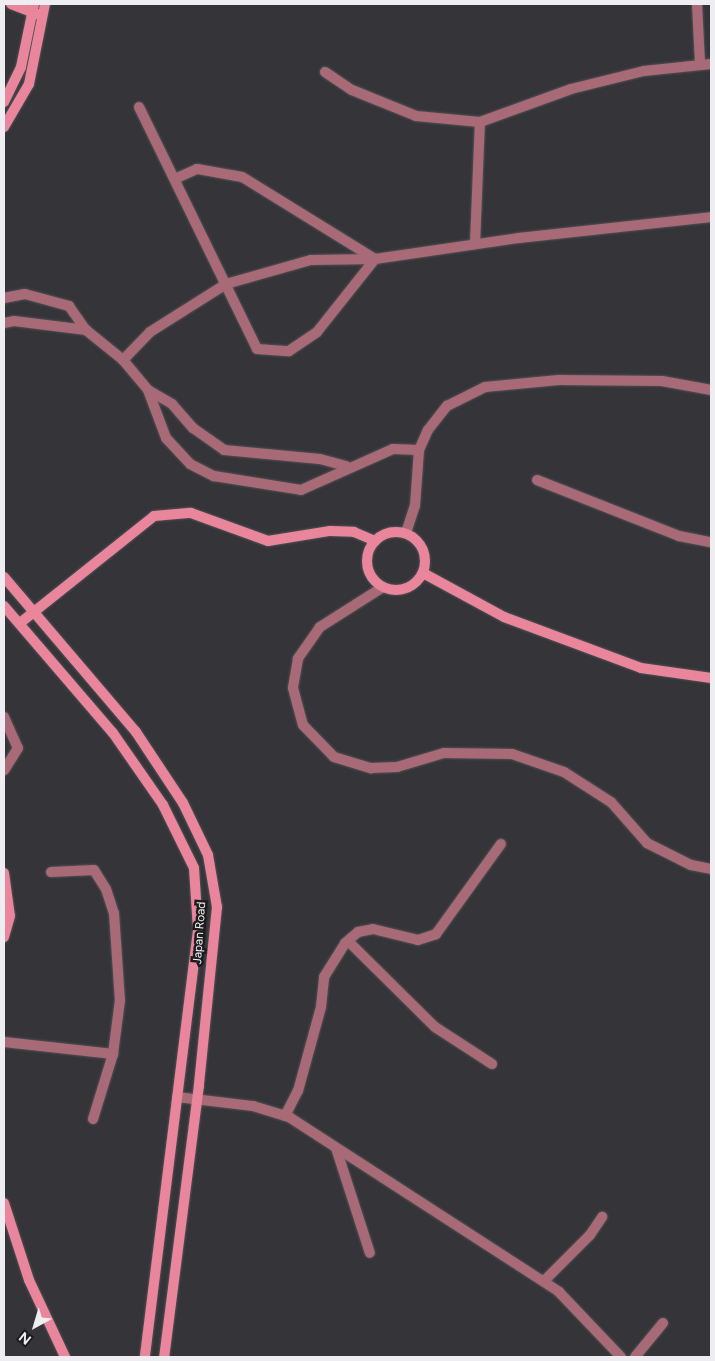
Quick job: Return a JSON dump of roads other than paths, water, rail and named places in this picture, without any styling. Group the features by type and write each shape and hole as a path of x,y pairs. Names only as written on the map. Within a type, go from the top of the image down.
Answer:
{"main road":[{"path":"11,4 33,8 43,16"},
{"path":"4,127 29,84 45,4"},
{"path":"4,102 21,66 33,8"},
{"path":"20,623 154,516 191,513 268,541 330,531 354,532 375,541"},
{"path":"389,532 406,533 414,538 425,554 423,573 410,587 392,590 383,587 367,566 375,541 389,532"},
{"path":"423,573 504,617 641,668 711,678"},
{"name":"Japan Road","path":"4,577 136,732 183,803 208,856 217,907 197,1100 164,1357"},
{"name":"Japan Road","path":"4,606 113,733 164,805 194,868 198,930 145,1357"},
{"path":"4,873 10,916 4,937"},
{"path":"4,1203 30,1280 65,1357"}],"street":[{"path":"697,4 700,64"},
{"path":"325,72 352,90 416,116 480,122 571,89 644,71 711,64"},
{"path":"140,107 257,349 289,351 317,332 375,259"},
{"path":"475,244 480,122"},
{"path":"175,179 197,169 242,177 375,259"},
{"path":"123,360 150,332 226,284 311,260 375,259 475,244 711,217"},
{"path":"4,298 24,294 70,306 86,330 123,360 148,390 166,438 190,464 214,476 301,490 346,466 393,449 419,450"},
{"path":"4,323 14,321 86,330"},
{"path":"406,533 415,506 419,450 447,406 484,387 559,380 652,381 711,390"},
{"path":"148,390 172,404 193,428 224,450 320,459 346,466"},
{"path":"537,480 678,536 711,542"},
{"path":"383,587 320,627 298,659 292,688 303,725 334,757 370,768 397,768 444,753 512,754 564,772 611,802 647,843 691,865 711,869"},
{"path":"4,717 18,748 4,770"},
{"path":"285,1116 298,1091 321,1007 324,977 348,941 358,932 373,929 418,940 436,934 501,844"},
{"path":"51,872 94,870 106,889 114,913 120,1000 114,1054 93,1119"},
{"path":"348,941 435,1027 492,1064"},
{"path":"4,1042 114,1054"},
{"path":"177,1097 253,1106 285,1116 544,1281 620,1357"},
{"path":"336,1148 370,1253"},
{"path":"544,1281 590,1235 602,1216"},
{"path":"635,1357 663,1323"}]}
